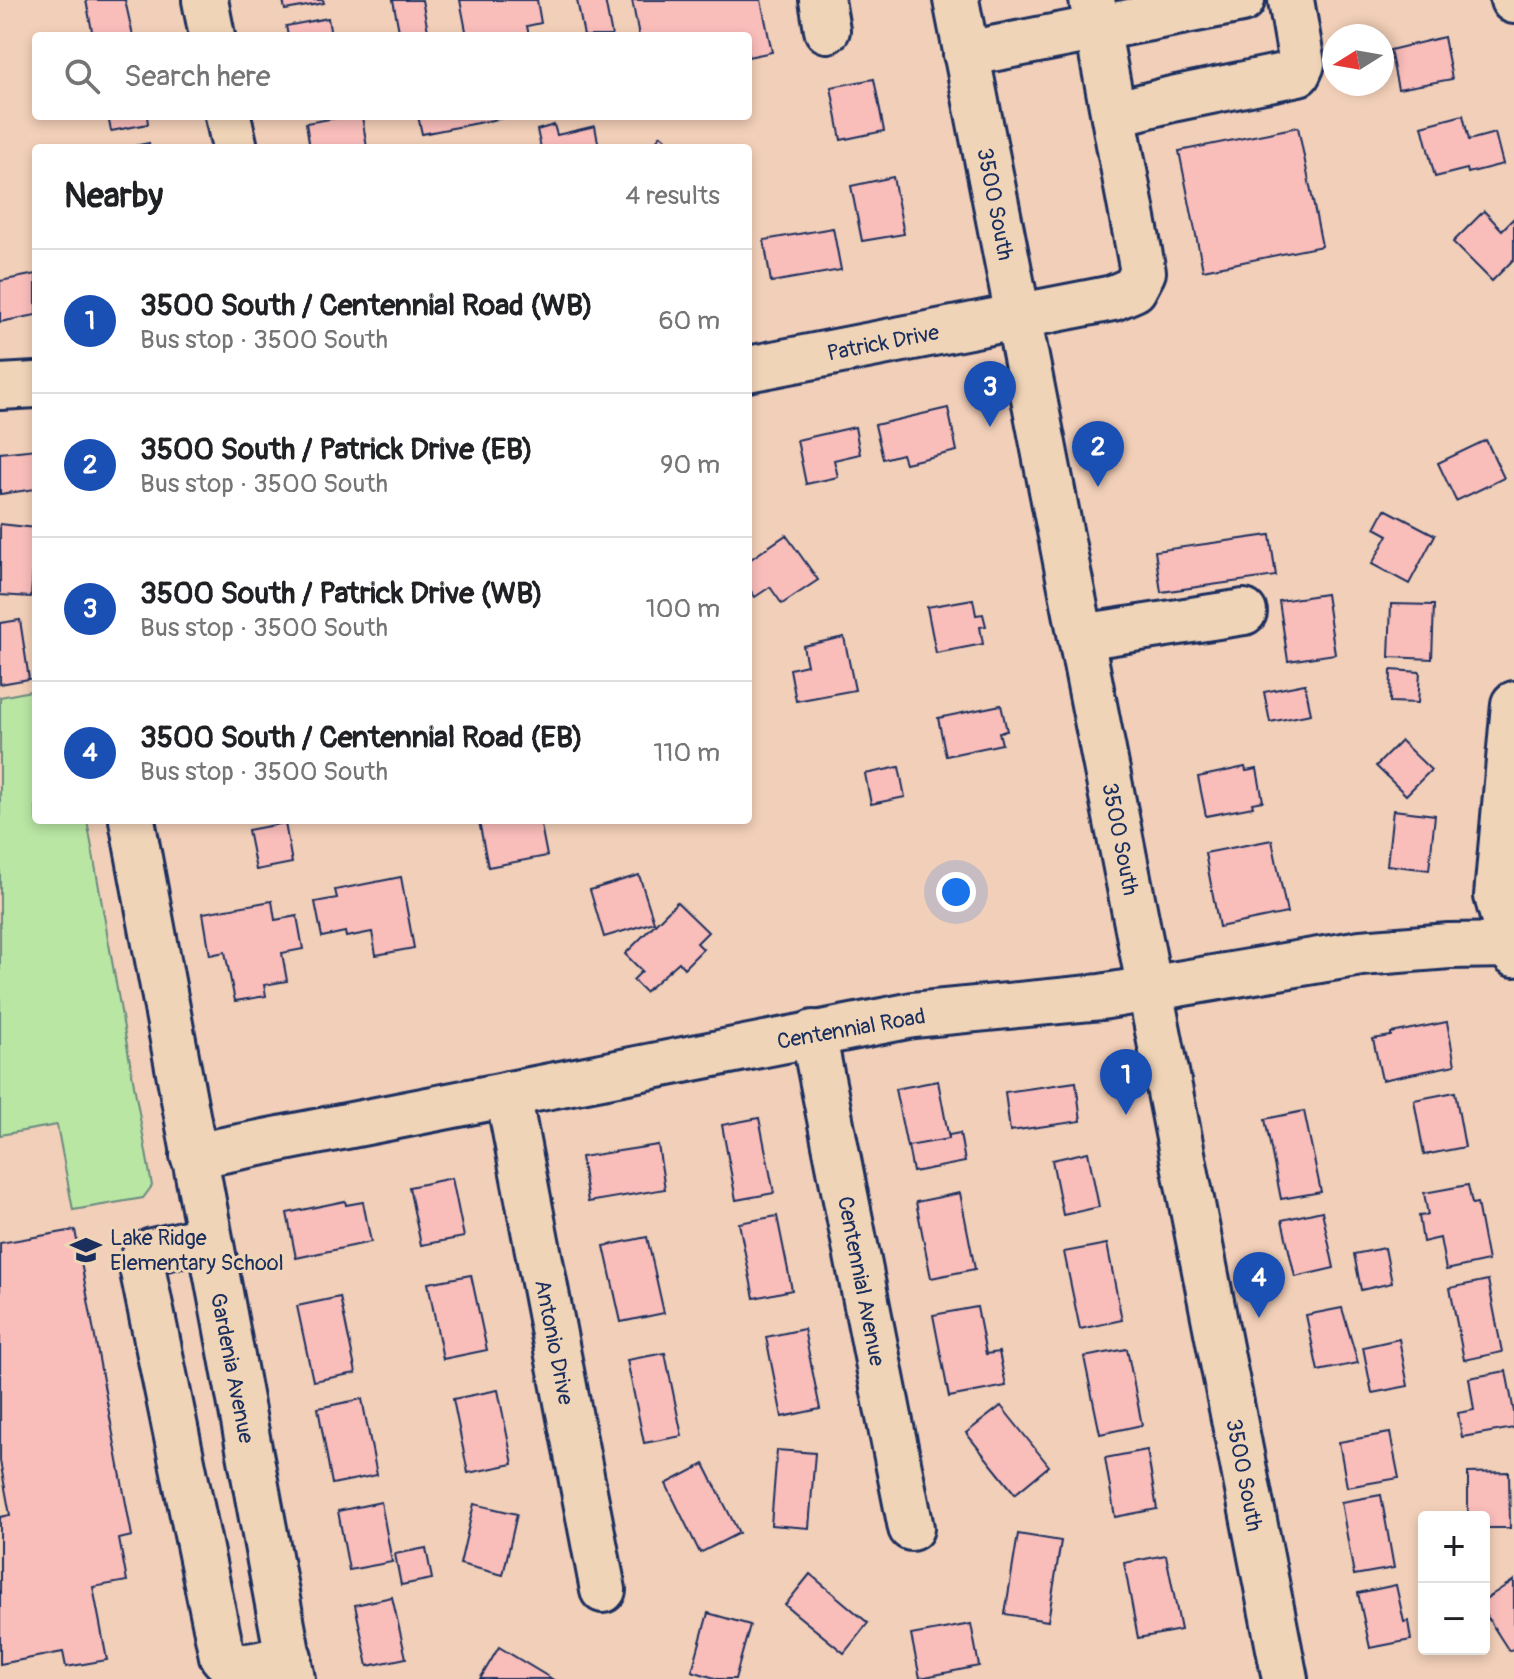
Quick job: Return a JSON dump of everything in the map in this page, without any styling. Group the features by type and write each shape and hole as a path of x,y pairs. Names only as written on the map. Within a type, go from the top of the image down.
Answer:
{"street":[{"path":"205,0 211,32"},
{"name":"3500 South","path":"956,0 1285,1679"},
{"path":"966,54 1095,15 1242,0"},
{"path":"1114,114 1298,73 1302,64 1291,0"},
{"name":"Patrick Drive","path":"752,368 1113,298 1134,289 1143,272 1095,15"},
{"path":"229,120 234,144"},
{"path":"0,387 32,385"},
{"path":"1081,637 1244,612"},
{"path":"1513,948 1497,896 1514,704"},
{"name":"Gardenia Avenue","path":"136,824 193,1156 290,1668"},
{"name":"Centennial Road","path":"193,1156 913,1015 1089,999 1361,953 1449,946 1513,948"},
{"name":"Centennial Avenue","path":"813,1033 911,1528"},
{"name":"Antonio Drive","path":"508,1094 603,1590"},
{"path":"209,1238 152,1251 144,1257 142,1267 222,1656 228,1664 238,1667 290,1668"}],"green space":[{"path":"32,691 32,824 88,824 152,1186 143,1198 73,1210 57,1125 0,1135 0,697"}],"building":[{"path":"86,0 125,0 132,32 92,32"},
{"path":"283,0 323,0 324,3 285,10"},
{"path":"393,0 422,0 428,32 399,32"},
{"path":"460,0 537,0 541,23 527,26 528,32 466,32"},
{"path":"577,0 605,0 611,32 583,32"},
{"path":"632,0 761,0 772,52 752,56 752,32 638,32"},
{"path":"328,18 330,32 287,32 286,26"},
{"path":"1444,37 1452,79 1398,89 1394,49"},
{"path":"874,79 884,131 841,140 831,87"},
{"path":"1463,115 1469,140 1495,133 1503,164 1435,177 1422,126"},
{"path":"109,120 148,120 148,124 111,131"},
{"path":"363,120 366,144 309,144 306,123"},
{"path":"419,120 493,120 422,134"},
{"path":"554,125 557,135 595,126 598,144 540,144 537,130"},
{"path":"1298,127 1322,246 1203,270 1179,151"},
{"path":"661,135 671,144 653,144"},
{"path":"893,177 904,234 862,241 851,186"},
{"path":"1484,211 1502,230 1514,218 1514,259 1492,281 1453,242"},
{"path":"833,228 841,270 771,282 764,240"},
{"path":"32,275 32,316 0,322 0,281"},
{"path":"948,408 957,451 905,463 902,454 883,459 875,425"},
{"path":"855,427 860,454 834,460 838,477 806,484 797,440"},
{"path":"1486,440 1504,478 1456,501 1438,463"},
{"path":"32,449 32,490 0,494 0,453"},
{"path":"1385,509 1435,535 1409,584 1372,564 1388,535 1375,528"},
{"path":"0,524 32,528 31,597 0,595"},
{"path":"786,535 818,580 782,604 770,587 755,597 752,593 752,558"},
{"path":"1270,535 1276,576 1161,592 1155,551"},
{"path":"1326,594 1335,654 1288,661 1279,601"},
{"path":"973,599 976,615 983,614 986,626 980,627 983,644 936,653 927,607"},
{"path":"1391,604 1434,605 1432,659 1389,657"},
{"path":"20,620 29,679 0,684 0,623"},
{"path":"844,637 855,690 796,701 790,669 807,665 803,646"},
{"path":"1391,670 1420,672 1418,703 1390,702"},
{"path":"1305,684 1311,714 1270,722 1264,692"},
{"path":"1001,705 1007,731 999,732 1002,744 946,756 938,718"},
{"path":"1401,741 1431,770 1406,795 1376,766"},
{"path":"899,767 905,797 871,804 865,774"},
{"path":"1245,767 1246,771 1257,769 1263,801 1252,803 1253,807 1206,816 1198,777"},
{"path":"1393,810 1435,815 1429,870 1387,865"},
{"path":"285,824 292,863 256,870 248,830"},
{"path":"480,824 541,824 547,856 488,867"},
{"path":"1272,840 1287,913 1219,927 1205,853"},
{"path":"639,875 654,922 604,937 590,890"},
{"path":"401,877 414,948 376,955 372,932 346,937 345,932 322,937 315,902 337,898 335,890"},
{"path":"272,901 275,920 297,916 303,949 282,953 287,981 264,985 266,996 235,1001 225,952 210,955 203,913"},
{"path":"677,902 708,932 697,943 703,949 684,968 679,962 645,992 633,980 642,971 625,954"},
{"path":"1447,1022 1455,1065 1382,1080 1373,1039"},
{"path":"938,1081 949,1139 907,1147 895,1089"},
{"path":"1076,1082 1081,1121 1010,1131 1005,1092"},
{"path":"1455,1092 1465,1147 1424,1155 1414,1100"},
{"path":"1304,1111 1321,1192 1281,1199 1265,1119"},
{"path":"759,1118 774,1193 736,1200 722,1125"},
{"path":"960,1133 965,1162 913,1172 908,1146 949,1139 949,1135"},
{"path":"658,1145 665,1189 588,1202 581,1157"},
{"path":"1088,1152 1099,1207 1063,1215 1052,1160"},
{"path":"452,1178 464,1237 421,1245 409,1187"},
{"path":"1468,1185 1472,1204 1477,1203 1488,1261 1446,1270 1440,1238 1423,1242 1419,1216 1428,1215 1424,1193"},
{"path":"960,1193 975,1269 931,1278 916,1202"},
{"path":"345,1201 346,1205 363,1202 371,1242 296,1258 287,1213"},
{"path":"1322,1211 1334,1268 1295,1277 1282,1220"},
{"path":"777,1216 792,1290 754,1298 739,1223"},
{"path":"75,1230 132,1536 119,1539 127,1581 93,1587 107,1660 66,1667 63,1652 0,1664 0,1517 10,1515 0,1461 0,1243"},
{"path":"647,1237 664,1313 621,1322 604,1246"},
{"path":"1107,1244 1122,1320 1080,1329 1064,1252"},
{"path":"1385,1248 1392,1283 1361,1290 1354,1254"},
{"path":"471,1275 487,1350 443,1359 428,1283"},
{"path":"1488,1280 1502,1352 1464,1360 1450,1288"},
{"path":"340,1297 356,1373 313,1381 297,1306"},
{"path":"977,1307 986,1354 999,1352 1006,1386 949,1397 933,1315"},
{"path":"1342,1308 1358,1363 1318,1371 1306,1315"},
{"path":"804,1329 820,1409 782,1417 766,1337"},
{"path":"1399,1339 1408,1386 1372,1393 1363,1347"},
{"path":"1127,1349 1142,1425 1100,1434 1084,1357"},
{"path":"665,1353 682,1436 644,1443 627,1360"},
{"path":"1506,1371 1514,1428 1462,1437 1458,1413 1474,1410 1469,1378"},
{"path":"498,1390 513,1464 468,1473 453,1399"},
{"path":"362,1399 377,1475 332,1484 318,1408"},
{"path":"1001,1406 1049,1466 1015,1494 966,1433"},
{"path":"1390,1433 1399,1478 1347,1487 1339,1442"},
{"path":"777,1450 815,1453 809,1528 771,1525"},
{"path":"1147,1450 1157,1509 1115,1517 1105,1458"},
{"path":"704,1464 739,1533 700,1553 666,1484"},
{"path":"1509,1472 1510,1528 1490,1528 1490,1511 1468,1511 1468,1473"},
{"path":"1381,1495 1394,1568 1354,1575 1341,1502"},
{"path":"381,1502 392,1562 349,1570 338,1511"},
{"path":"474,1504 517,1514 503,1575 460,1564"},
{"path":"1018,1534 1061,1541 1048,1621 1005,1614"},
{"path":"426,1548 432,1579 401,1585 395,1554"},
{"path":"1166,1555 1181,1630 1138,1638 1124,1563"},
{"path":"810,1574 868,1623 844,1653 785,1605"},
{"path":"1514,1580 1514,1648 1509,1651 1490,1621 1490,1596"},
{"path":"1396,1585 1411,1640 1370,1648 1358,1593"},
{"path":"392,1597 406,1658 368,1666 355,1605"},
{"path":"708,1613 750,1625 735,1679 718,1679 692,1671"},
{"path":"971,1624 979,1666 920,1678 911,1635"},
{"path":"499,1647 552,1679 480,1679"}],"place":[{"name":"3500 South / Patrick Drive (WB)","path":"990,427"},
{"name":"3500 South / Patrick Drive (EB)","path":"1098,487"},
{"name":"3500 South / Centennial Road (WB)","path":"1126,1115"},
{"name":"Lake Ridge Elementary School","path":"86,1250"},
{"name":"3500 South / Centennial Road (EB)","path":"1259,1318"}]}
